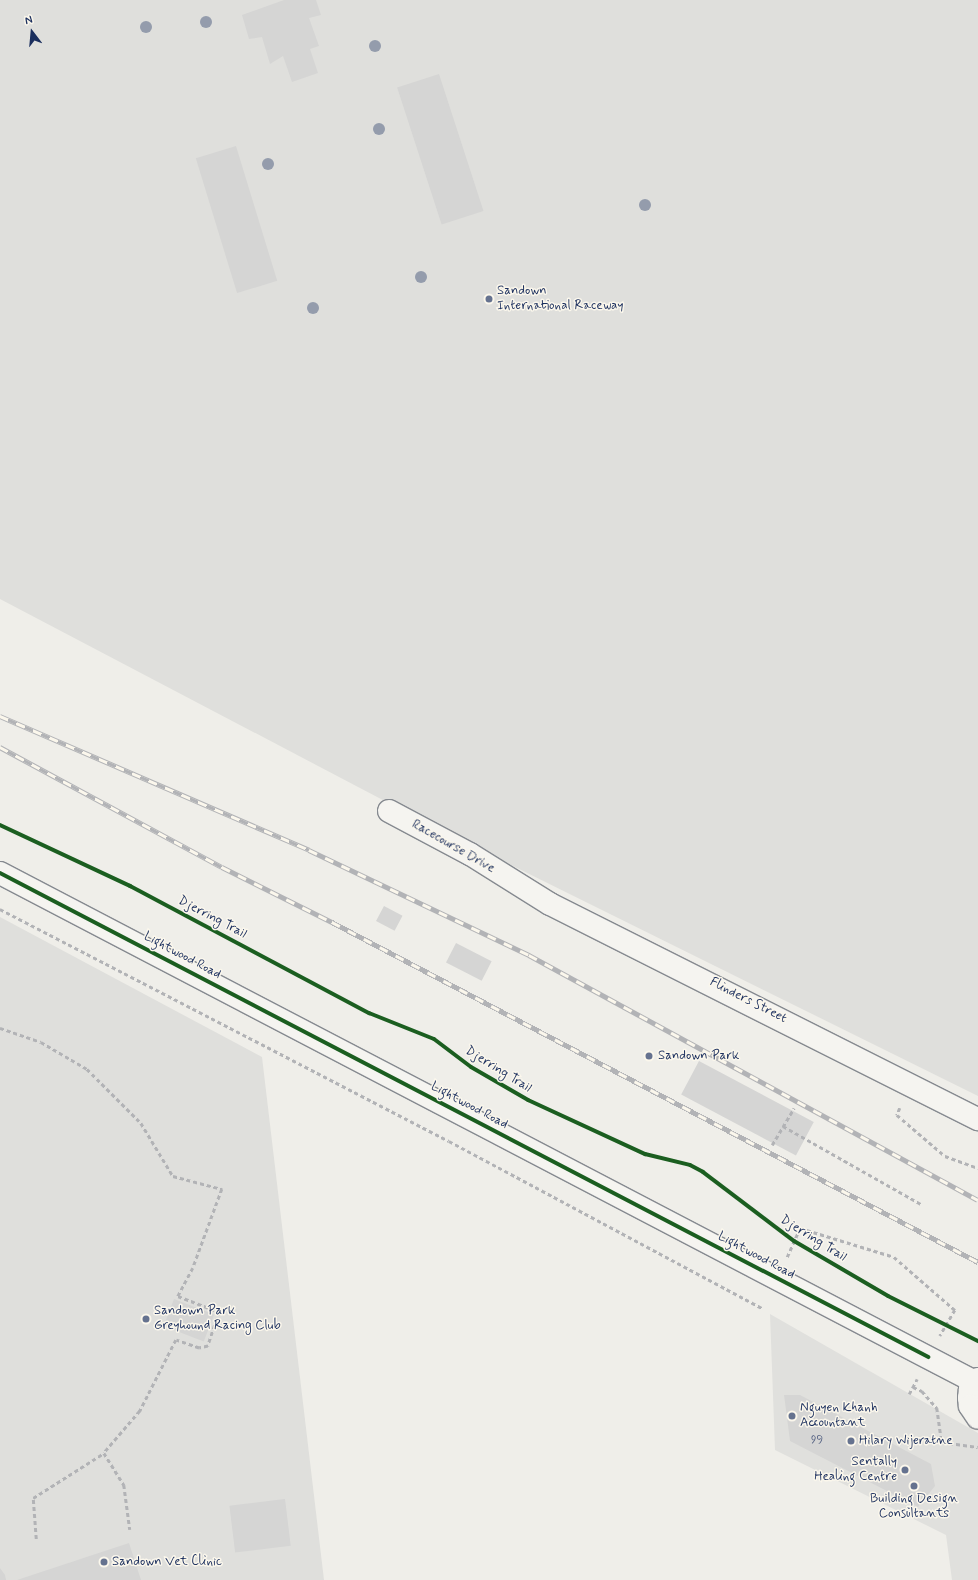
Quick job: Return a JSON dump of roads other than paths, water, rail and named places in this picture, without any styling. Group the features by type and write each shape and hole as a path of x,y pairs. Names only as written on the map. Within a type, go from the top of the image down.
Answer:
{"main road":[{"name":"Racecourse Drive","path":"389,811 470,854 517,884"},
{"name":"Lightwood Road","path":"0,873 976,1381"},
{"name":"Flinders Street","path":"517,884 978,1119"},
{"path":"976,1381 969,1398 970,1406 978,1418"}],"railway":[{"path":"0,716 309,850 529,955 978,1200"},
{"path":"0,747 222,867 332,922 978,1262"}],"place":[{"name":"Sandown International Raceway","path":"489,299"},
{"name":"Sandown Park","path":"649,1056"},
{"name":"Sandown Park Greyhound Racing Club","path":"146,1319"},
{"name":"Nguyen Khanh Accountant","path":"792,1416"},
{"name":"Hilary Wijeratne","path":"851,1441"},
{"name":"Sentally Healing Centre","path":"905,1470"},
{"name":"Building Design Consultants","path":"914,1486"},
{"name":"Sandown Vet Clinic","path":"104,1562"}]}
